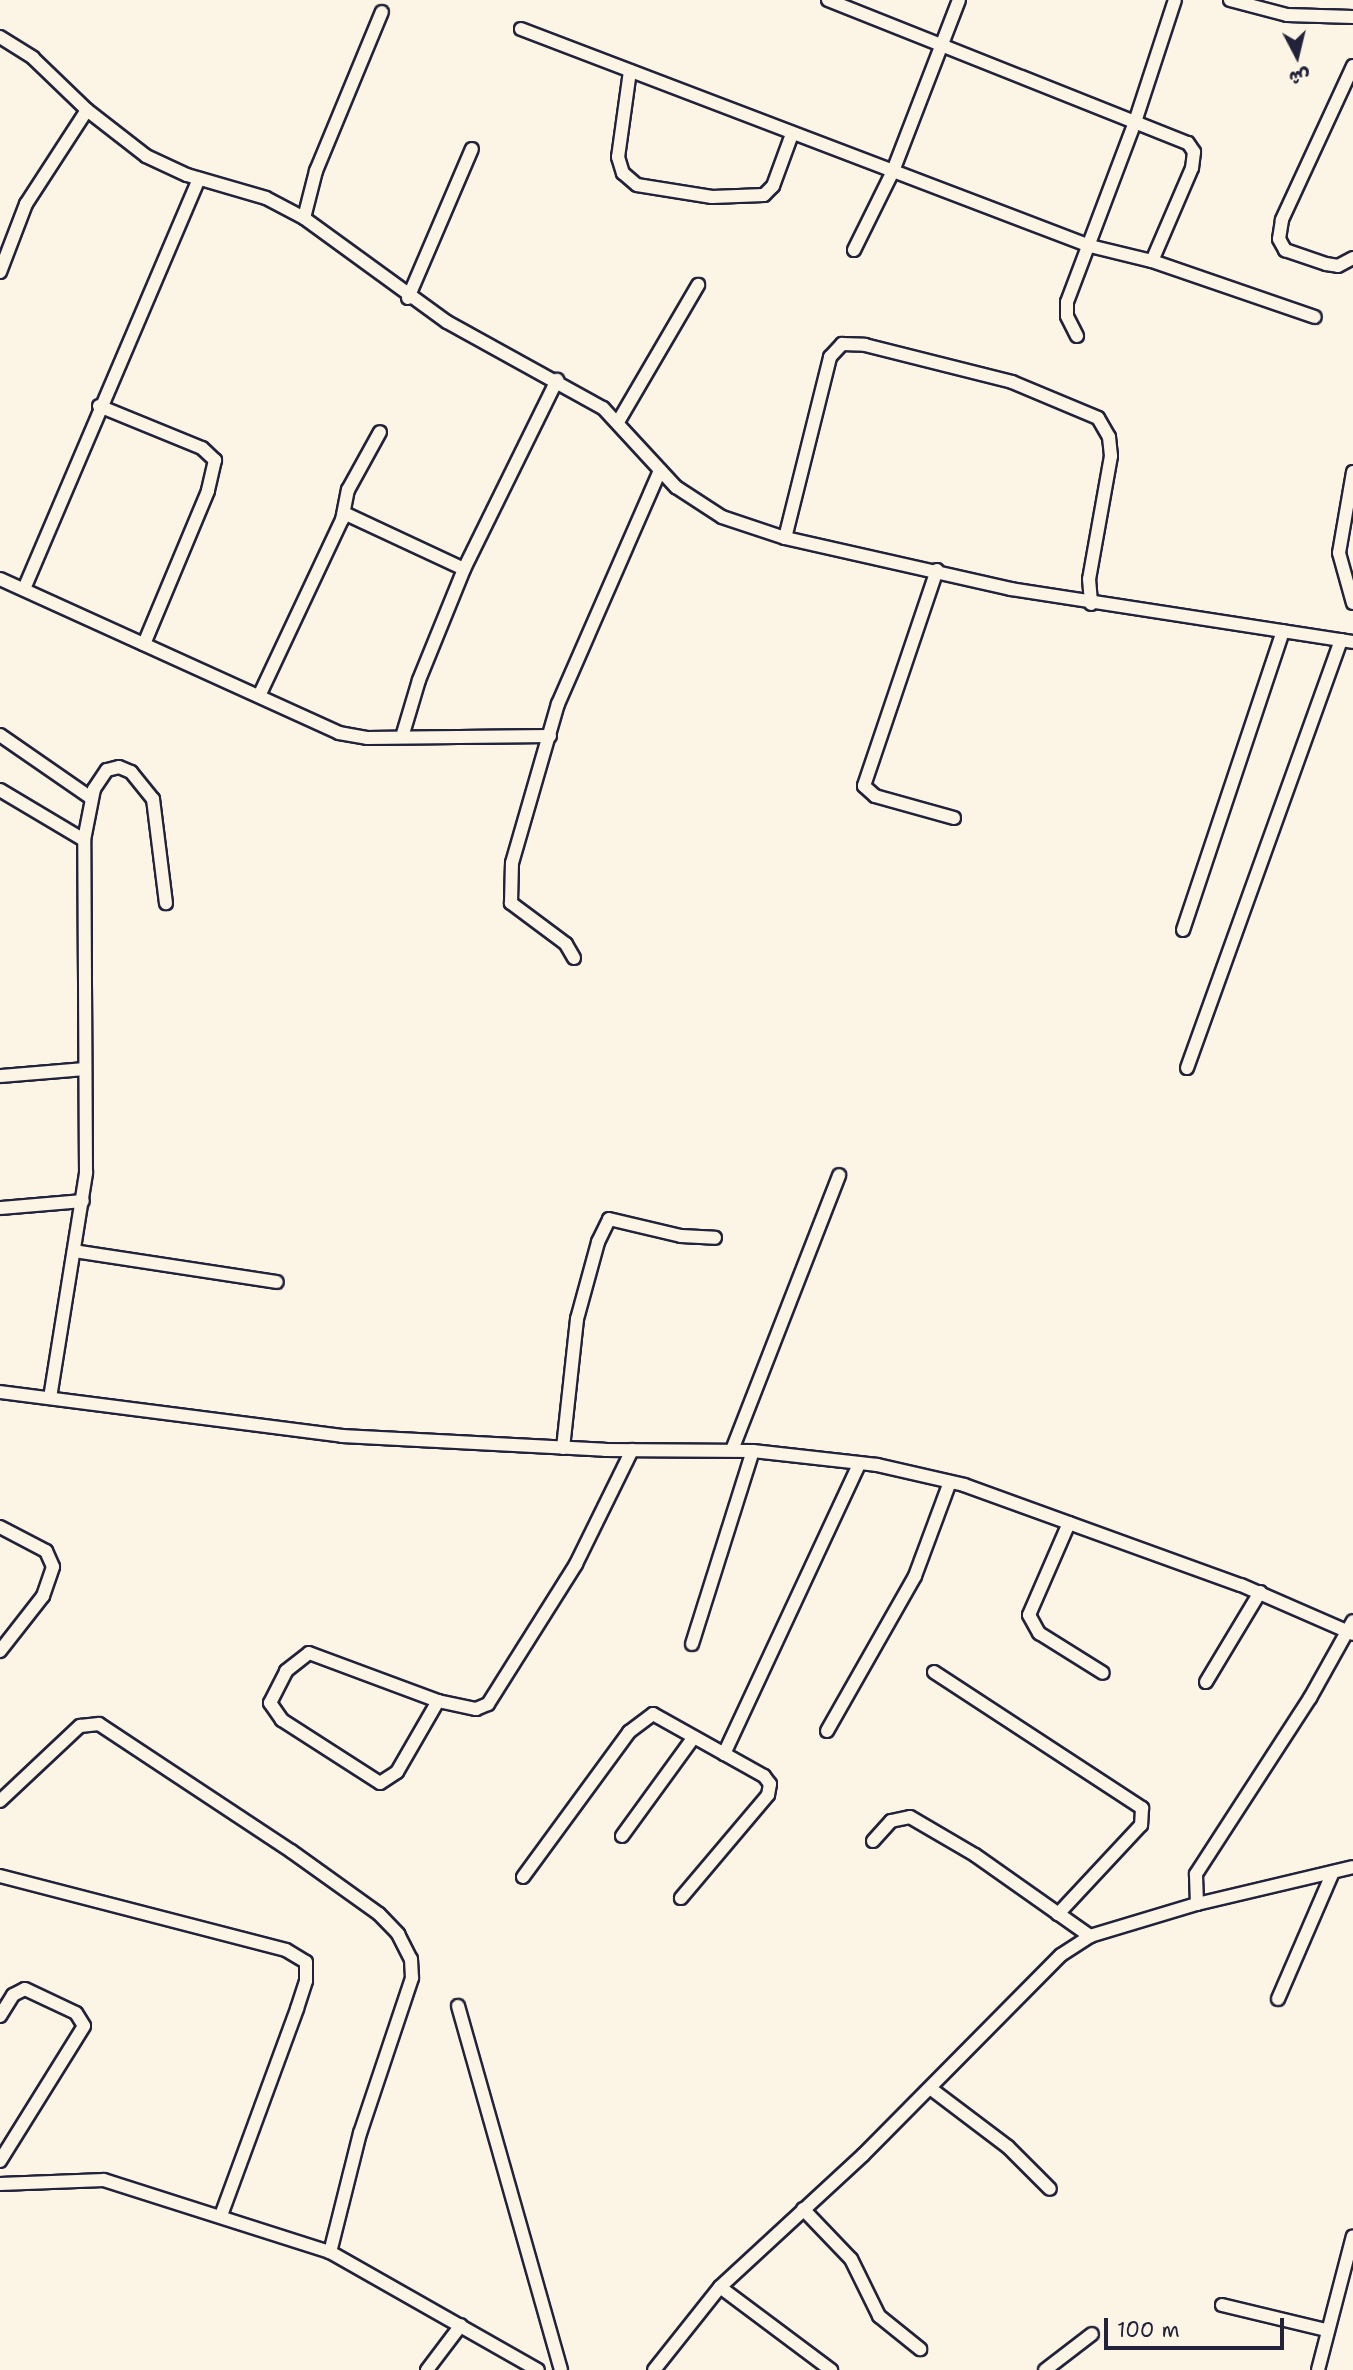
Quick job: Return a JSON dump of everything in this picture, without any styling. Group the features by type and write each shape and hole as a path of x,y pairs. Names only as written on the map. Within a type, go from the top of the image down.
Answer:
{"street":[{"path":"828,0 1180,137 1194,152 1192,168 1153,261"},
{"path":"854,250 893,171 959,0"},
{"path":"1077,336 1066,306 1136,119 1175,0"},
{"path":"1230,0 1287,15 1353,17"},
{"path":"304,218 316,171 382,12"},
{"path":"521,29 1090,246 1153,261 1315,317"},
{"path":"0,37 33,58 87,110 146,156 199,179 266,198 304,218 408,298 557,380 618,422 660,470 699,505 785,538 1091,604 1347,641 1187,1068"},
{"path":"1353,66 1282,220 1279,239 1285,250 1326,264 1346,264 1353,258"},
{"path":"630,71 618,157 623,173 637,185 712,197 764,195 773,187 792,134"},
{"path":"0,272 26,204 87,110"},
{"path":"408,298 472,149"},
{"path":"24,589 99,406 199,179"},
{"path":"618,422 698,285"},
{"path":"785,538 830,357 842,344 865,345 1012,383 1098,418 1109,437 1111,456 1089,579 1091,604"},
{"path":"402,737 419,680 464,569 557,380"},
{"path":"99,406 202,448 215,460 208,491 144,644"},
{"path":"260,696 344,513 348,491 380,432"},
{"path":"574,958 555,934 522,914 509,895 515,849 558,704 660,470"},
{"path":"1353,472 1339,553 1353,603"},
{"path":"344,513 464,569"},
{"path":"937,570 864,786 875,796 954,818"},
{"path":"0,579 349,736 550,736"},
{"path":"1183,929 1283,631"},
{"path":"0,735 91,798"},
{"path":"50,1398 83,1201 84,840 91,798 102,775 113,767 131,772 150,792 159,820 166,903"},
{"path":"0,790 84,840"},
{"path":"0,1076 85,1069"},
{"path":"732,1450 839,1175"},
{"path":"0,1208 83,1201"},
{"path":"563,1448 577,1319 598,1242 609,1219 681,1236 715,1238"},
{"path":"74,1251 276,1282"},
{"path":"0,1392 342,1436 563,1448 753,1451 860,1463 950,1482 1260,1592 1351,1628 1310,1698 1196,1874 1197,1904"},
{"path":"438,1701 397,1772 380,1783 282,1720 270,1703 286,1671 309,1653 438,1701 476,1709 492,1699 576,1564 632,1450"},
{"path":"692,1644 753,1451"},
{"path":"724,1754 860,1463"},
{"path":"828,1731 915,1576 950,1482"},
{"path":"1069,1523 1029,1615 1040,1633 1103,1672"},
{"path":"0,1527 46,1551 53,1567 43,1596 0,1651"},
{"path":"1206,1682 1260,1592"},
{"path":"934,1672 1142,1808 1141,1825 1058,1914"},
{"path":"523,1877 640,1720 653,1714 769,1779 770,1789 681,1898"},
{"path":"0,1801 80,1726 99,1724 291,1851 379,1914 398,1934 411,1959 412,1978 360,2133 330,2252"},
{"path":"622,1836 694,1737"},
{"path":"873,1841 891,1821 910,1816 1090,1936"},
{"path":"654,2370 720,2287 930,2088 1061,1955 1090,1936 1197,1904 1353,1867"},
{"path":"1278,1999 1333,1872"},
{"path":"0,1876 286,1950 306,1962 306,1981 297,2009 221,2216"},
{"path":"0,2015 13,1995 25,1989 76,2013 84,2026 0,2161"},
{"path":"458,2006 561,2370"},
{"path":"930,2088 1008,2147 1051,2189"},
{"path":"0,2184 104,2180 330,2252 538,2370"},
{"path":"803,2209 851,2259 879,2316 920,2349"},
{"path":"1318,2370 1325,2330 1348,2278 1353,2236"},
{"path":"720,2287 831,2370"},
{"path":"1222,2305 1325,2330"},
{"path":"427,2370 461,2325"},
{"path":"1045,2370 1092,2334"}]}
